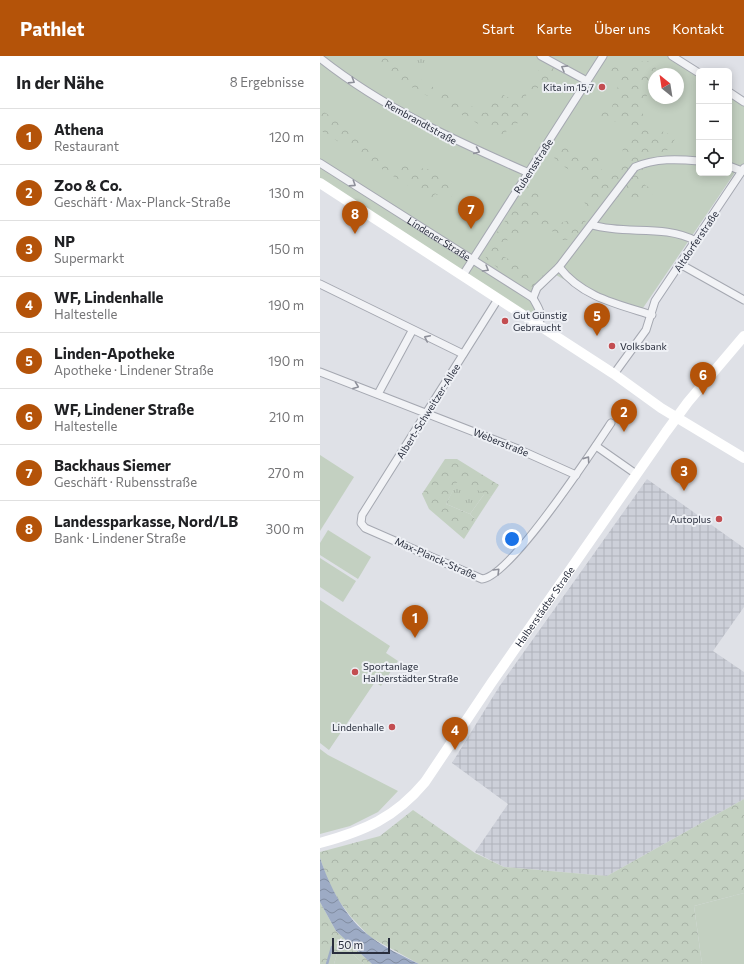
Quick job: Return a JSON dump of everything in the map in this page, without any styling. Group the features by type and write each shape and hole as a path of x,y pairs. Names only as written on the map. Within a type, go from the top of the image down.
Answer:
{"main road":[{"name":"Lindener Straße","path":"320,183 614,374 677,418 744,458"},
{"name":"Halberstädter Straße","path":"320,843 368,828 403,806 425,782 492,682 636,474 677,418 744,336"}],"street":[{"path":"541,56 587,81"},
{"name":"Rubensstraße","path":"463,275 603,56"},
{"path":"672,56 696,71"},
{"name":"Rembrandtstraße","path":"320,58 343,76 419,122 450,139 529,173"},
{"path":"732,94 744,102"},
{"path":"538,325 542,318 541,312 533,298 537,288 559,267 635,167 648,162 664,160 696,161"},
{"name":"Lindener Straße","path":"320,163 472,261 533,298"},
{"path":"732,167 743,170"},
{"name":"Altdorferstraße","path":"614,374 646,330 652,315 655,301 743,170"},
{"path":"592,225 599,227 669,232 688,236 696,241"},
{"path":"680,264 744,300"},
{"path":"559,267 576,286 586,292 652,315"},
{"path":"320,284 412,331 462,354"},
{"name":"Albert-Schweitzer-Allee","path":"361,523 362,515 498,299"},
{"path":"378,394 412,331"},
{"name":"Weberstraße","path":"320,372 518,448 576,475"},
{"name":"Max-Planck-Straße","path":"361,523 365,528 482,579 488,578 493,575 552,509 611,423"},
{"path":"596,446 636,474"}],"shaded area":[{"path":"647,479 744,548 744,607 713,651 744,672 744,799 607,876 504,867 475,852 508,804 452,763 499,687"}],"green space":[{"path":"320,56 678,56 696,69 696,176 732,176 732,91 744,98 744,169 740,165 643,308 638,309 576,286 556,275 533,298 541,312 538,325 320,183"},
{"path":"365,56 389,56 427,84 485,113 495,91 516,101 525,84 546,63 561,74 526,95 530,114 500,136 397,79"},
{"path":"401,56 443,57 430,68 421,71"},
{"path":"653,61 656,68 648,68 648,93 640,106 647,125 676,137 670,148 641,172 645,185 655,191 648,199 624,201 616,204 601,200 590,211 584,202 589,198 592,181 566,168 552,156 555,146 568,137 575,153 599,156 602,170 615,171 624,161 622,145 634,135 626,121 604,122 595,110 612,107 618,86 607,67 633,62"},
{"path":"320,109 369,143 382,163 442,171 453,192 450,200 435,194 431,200 320,130"},
{"path":"527,185 538,194 544,217 560,223 581,217 587,223 575,239 563,240 554,232 539,226 526,232 509,234 503,256 533,273 550,268 529,291 486,259 485,249 513,210"},
{"path":"320,455 354,477 320,531"},
{"path":"445,459 457,459 499,485 491,497 457,483 446,504 470,514 476,520 464,539 429,509 422,494"},
{"path":"457,482 485,493 470,514 446,504"},
{"path":"485,493 491,497 476,520 470,514"},
{"path":"328,530 371,557 358,579 320,555 320,543"},
{"path":"320,558 356,581 343,602 320,587"},
{"name":"Sportanlage Halberstädter Straße","path":"320,600 390,646 386,653 398,661 381,686 375,682 329,750 320,743"},
{"path":"320,749 328,755 398,791 378,812 350,826 320,834"},
{"path":"744,799 744,893 694,906 702,964 419,964 370,937 351,917 339,901 328,881 320,858 320,852 380,836 413,810 475,853 504,867 607,876"},
{"path":"744,893 744,964 702,964 694,906"},
{"path":"320,902 336,931 372,964 364,964 340,943 334,964 320,964"},
{"path":"340,943 364,964 334,964"}],"water":[{"path":"320,858 334,891 353,921 376,941 394,952 419,964 372,964 336,931 320,902"}],"waterway":[{"path":"327,964 332,947"}],"place":[{"name":"Kita im 15,7","path":"602,87"},
{"name":"Backhaus Siemer","path":"471,229"},
{"name":"Landessparkasse, Nord/LB","path":"355,234"},
{"name":"Gut Günstig Gebraucht","path":"505,321"},
{"name":"Linden-Apotheke","path":"597,336"},
{"name":"Volksbank","path":"612,346"},
{"name":"WF, Lindener Straße","path":"703,395"},
{"name":"Zoo & Co.","path":"624,432"},
{"name":"NP","path":"684,491"},
{"name":"Autoplus","path":"719,519"},
{"name":"Athena","path":"415,638"},
{"name":"Sportanlage Halberstädter Straße","path":"355,672"},
{"name":"Lindenhalle","path":"392,727"},
{"name":"WF, Lindenhalle","path":"455,750"}]}
